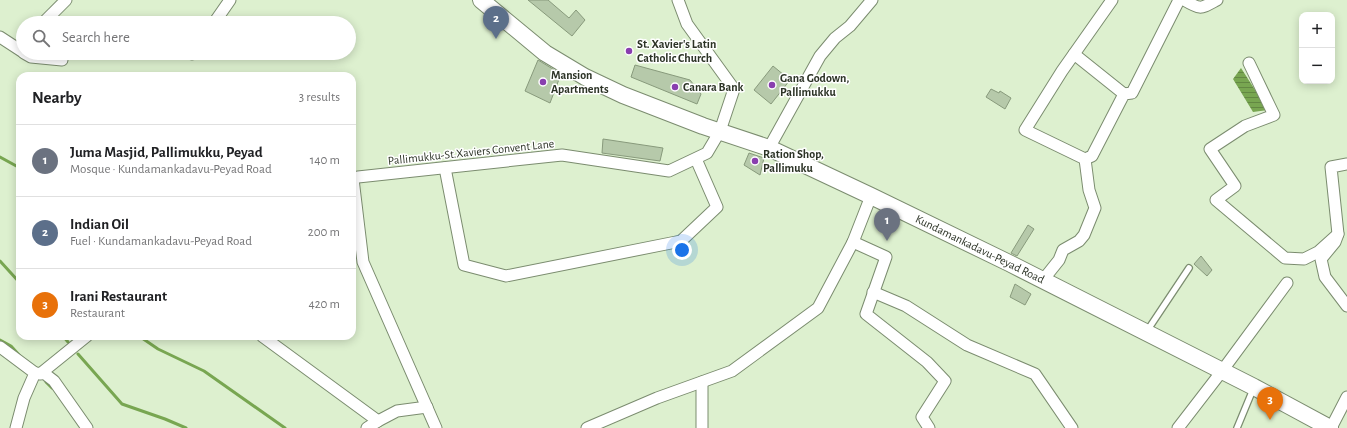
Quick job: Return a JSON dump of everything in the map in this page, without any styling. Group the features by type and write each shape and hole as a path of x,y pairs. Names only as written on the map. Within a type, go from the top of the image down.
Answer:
{"main road":[{"name":"Kundamankadavu-Peyad Road","path":"481,0 545,53 585,77 623,95 722,124 768,148 871,196 1043,280 1254,387 1331,428"}],"street":[{"path":"50,16 66,0"},
{"path":"219,16 230,0"},
{"name":"Pallimukku-St.Xaviers Convent Lane","path":"356,178 562,155 669,171 707,153 722,124 734,89 688,24 678,0"},
{"path":"768,148 820,56 835,38 850,26 872,0"},
{"path":"1112,0 1062,71 1025,130 1085,159 1092,156 1124,94"},
{"path":"1074,54 1124,94 1132,93 1179,0"},
{"path":"1184,0 1196,7 1202,8 1217,0"},
{"path":"0,37 16,48"},
{"path":"1249,63 1274,115 1245,126 1210,149 1235,186 1216,200 1285,258 1304,259 1311,256 1318,252 1338,234"},
{"path":"445,168 464,265 506,276 681,240 717,207 696,158"},
{"path":"1043,280 1060,260 1063,250 1079,241 1084,235 1095,208 1089,190 1085,159"},
{"path":"1347,164 1331,167 1338,234 1335,242 1321,259 1325,278 1347,306"},
{"path":"587,428 657,398 732,371 818,308 853,242 871,196"},
{"path":"356,204 363,262 436,428"},
{"path":"853,242 886,257 866,314 927,362 945,381 922,416 929,428"},
{"path":"1178,428 1287,283"},
{"path":"874,292 906,306 967,345 1035,374 1072,428"},
{"path":"16,428 24,398 38,374 83,340"},
{"path":"267,340 378,421"},
{"path":"0,347 38,374 46,374 54,381 87,428"},
{"path":"702,382 702,428"},
{"path":"1331,428 1347,397"},
{"path":"367,428 397,411 427,407"}],"lane":[{"path":"1146,332 1189,268"},
{"path":"1237,428 1254,387"}],"shaded area":[{"path":"1241,68 1268,110 1253,112 1233,79"}],"building":[{"path":"528,0 548,0 569,18 576,10 585,20 572,36"},
{"name":"Mansion Apartments","path":"538,60 561,74 550,103 525,91"},
{"name":"Canara Bank","path":"635,65 690,80 701,94 697,104 631,77"},
{"name":"Gana Godown, Pallimukku","path":"773,66 790,80 771,104 754,90"},
{"path":"991,89 999,93 1000,91 1011,98 1005,109 986,97"},
{"path":"603,139 663,148 660,161 602,153"},
{"name":"Ration Shop, Pallimuku","path":"749,153 764,158 760,175 744,165"},
{"path":"1028,225 1034,229 1017,256 1011,253"},
{"path":"1201,256 1212,270 1207,276 1194,264"},
{"path":"1015,284 1031,294 1025,305 1010,297"}],"waterway":[{"path":"0,157 16,166"},
{"path":"0,261 16,279"},
{"path":"0,340 11,346 20,356"},
{"path":"145,340 158,349 204,371 285,428"},
{"path":"78,354 122,404 186,428"},
{"path":"46,382 52,388"}],"place":[{"name":"Indian Oil","path":"496,39"},
{"name":"St. Xavier's Latin Catholic Church","path":"629,51"},
{"name":"Mansion Apartments","path":"543,82"},
{"name":"Gana Godown, Pallimukku","path":"772,85"},
{"name":"Canara Bank","path":"675,87"},
{"name":"Ration Shop, Pallimuku","path":"755,161"},
{"name":"Juma Masjid, Pallimukku, Peyad","path":"887,241"},
{"name":"Irani Restaurant","path":"1270,420"}]}
